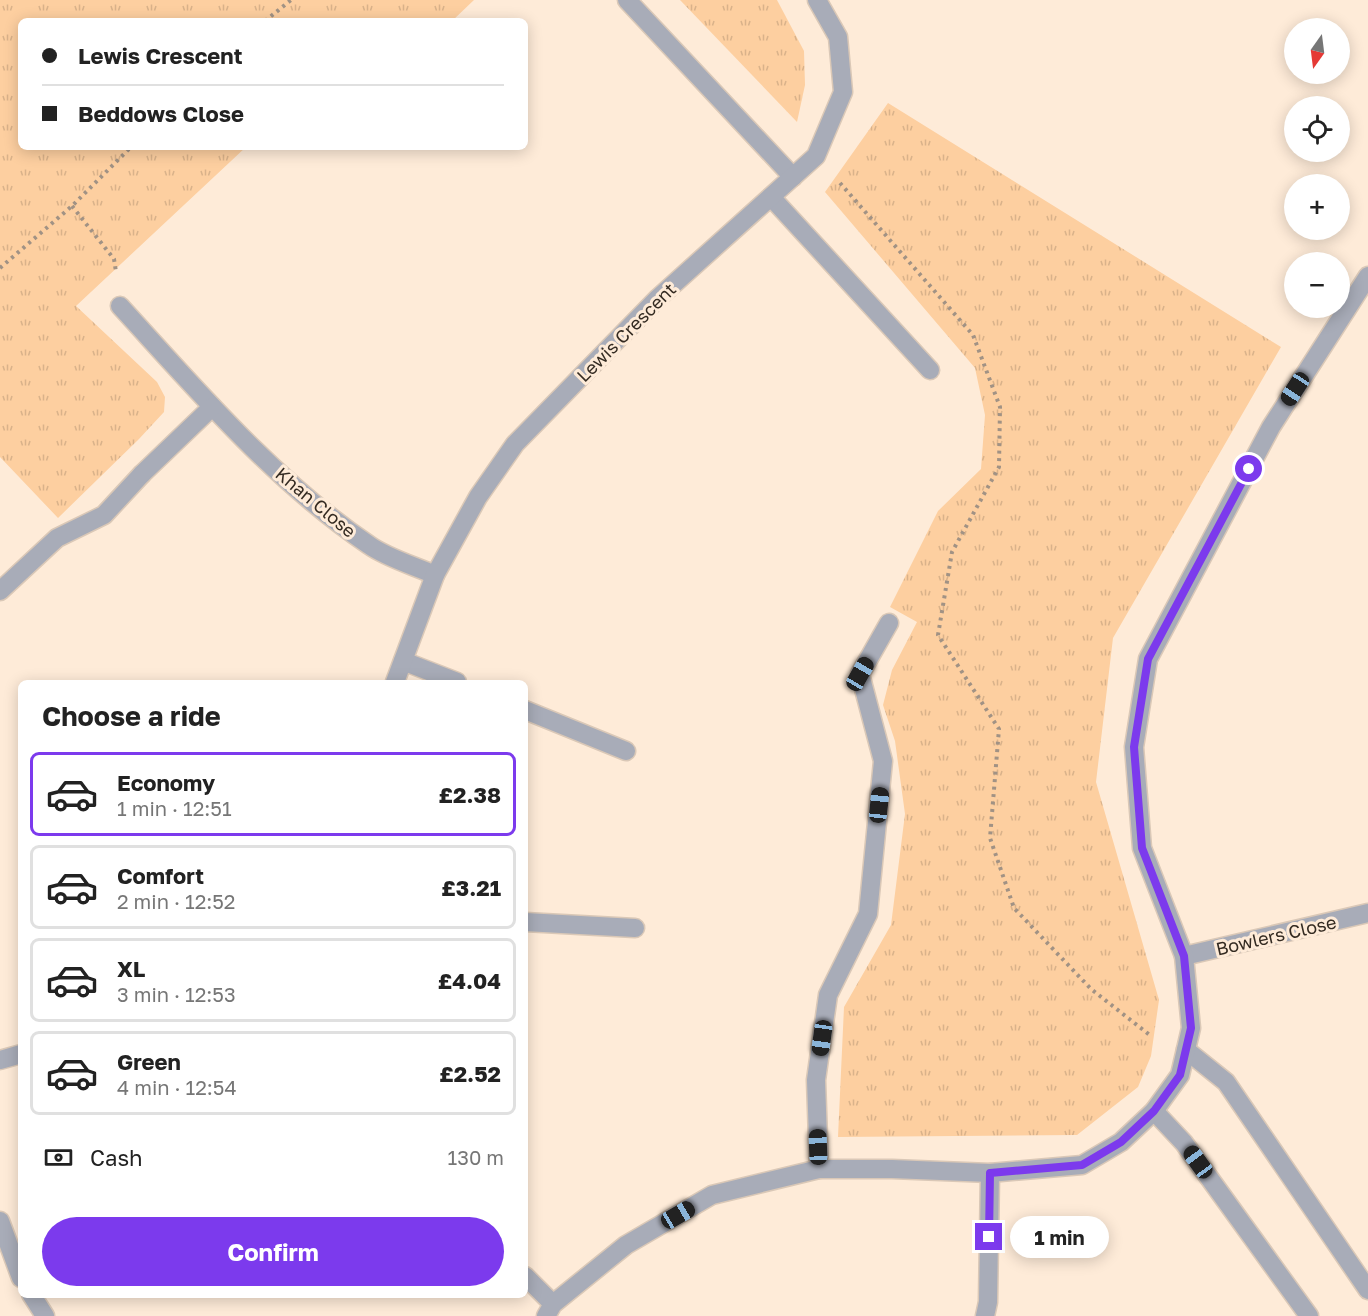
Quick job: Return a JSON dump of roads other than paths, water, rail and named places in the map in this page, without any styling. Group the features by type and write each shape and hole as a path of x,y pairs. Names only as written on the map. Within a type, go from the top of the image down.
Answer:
{"street":[{"path":"627,0 793,177"},
{"name":"Lewis Crescent","path":"396,680 435,575 478,497 515,444 657,299 816,156 843,92 838,37 818,0"},
{"path":"771,197 930,370"},
{"path":"528,1280 550,1310 626,1245 712,1195 819,1169 990,1173 1082,1165 1121,1142 1154,1111 1180,1075 1191,1028 1184,956 1142,848 1134,747 1148,659 1271,427 1368,276"},
{"name":"Khan Close","path":"120,306 212,407 306,497 370,547 435,575"},
{"path":"0,591 57,538 104,515 142,474 212,407"},
{"path":"819,1169 816,1080 828,995 868,914 883,761 860,674 890,623"},
{"path":"403,661 452,680"},
{"path":"528,711 626,752"},
{"name":"Bowlers Close","path":"1184,956 1368,913"},
{"path":"528,921 635,928"},
{"path":"1186,1050 1226,1082 1368,1290"},
{"path":"0,1060 18,1055"},
{"path":"1154,1111 1184,1143 1310,1316"},
{"path":"985,1316 988,1302 990,1173"},
{"path":"0,1221 18,1270"},
{"path":"34,1298 45,1316"}]}
